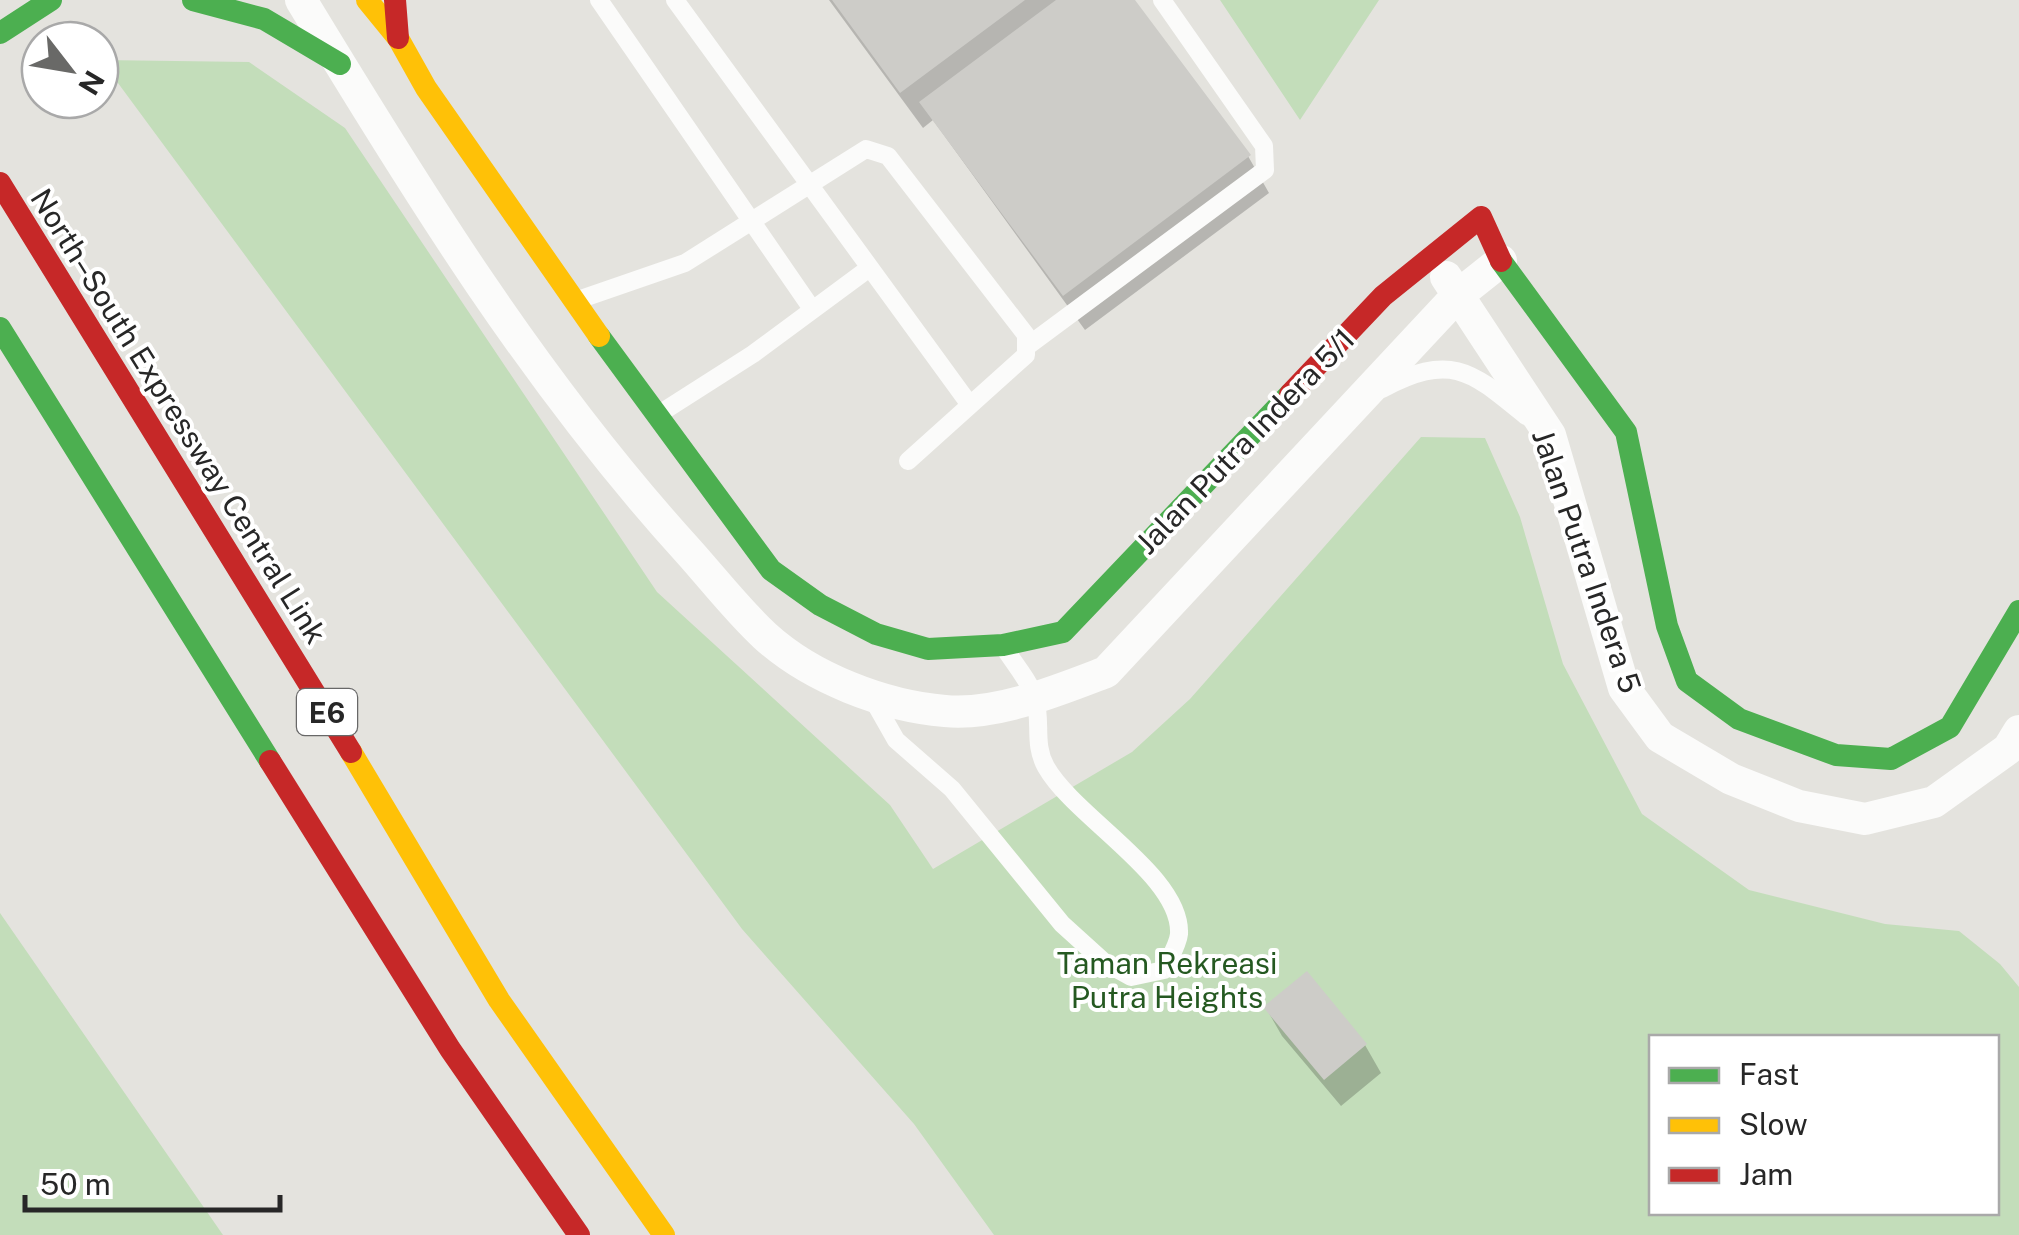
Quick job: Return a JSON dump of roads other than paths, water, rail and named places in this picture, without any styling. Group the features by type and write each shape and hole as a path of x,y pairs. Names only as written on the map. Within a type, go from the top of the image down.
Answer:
{"main road":[{"path":"193,0 264,19 340,64"},
{"path":"367,0 398,38"},
{"path":"395,0 398,38"},
{"path":"0,32 54,1"},
{"name":"Jalan Putra Indera 5/1","path":"398,38 426,88 574,301 771,570 820,605 876,634 928,649 1003,645 1063,632 1383,296 1481,217"},
{"name":"North–South Expressway Central Link","path":"0,183 233,555 499,1000 664,1235"},
{"name":"Jalan Putra Indera 5","path":"1481,217 1502,261 1626,432 1667,626 1687,681 1739,718 1836,755 1891,759 1950,727 2019,611"},
{"name":"E6","path":"0,328 450,1049 578,1235"}],"street":[{"name":"Jalan Putra Indera 5/1","path":"302,0 473,278 634,492 766,638 815,672 870,694 947,712 1036,699 1106,672 1457,296 1502,261"},
{"name":"Jalan Putra Indera 5","path":"1433,255 1550,436 1624,688 1660,737 1732,780 1800,806 1865,820 1934,802 2008,749 2019,730"}],"lane":[{"path":"599,0 812,310"},
{"path":"675,0 970,405"},
{"path":"1029,344 1264,170 1264,146 1162,0"},
{"path":"574,301 685,262 866,149 888,156 1026,334 1029,344 1026,355 908,461"},
{"path":"656,416 753,354 868,269"},
{"path":"1354,404 1415,372 1441,369 1475,374 1550,436"},
{"path":"870,694 896,740 952,790 1062,924 1104,962 1131,977 1164,970 1179,936 1176,910 1151,876 1069,799 1045,765 1036,737 1036,699 1003,645"}],"park label":[{"name":"Taman Rekreasi Putra Heights","path":"1167,980"}]}
